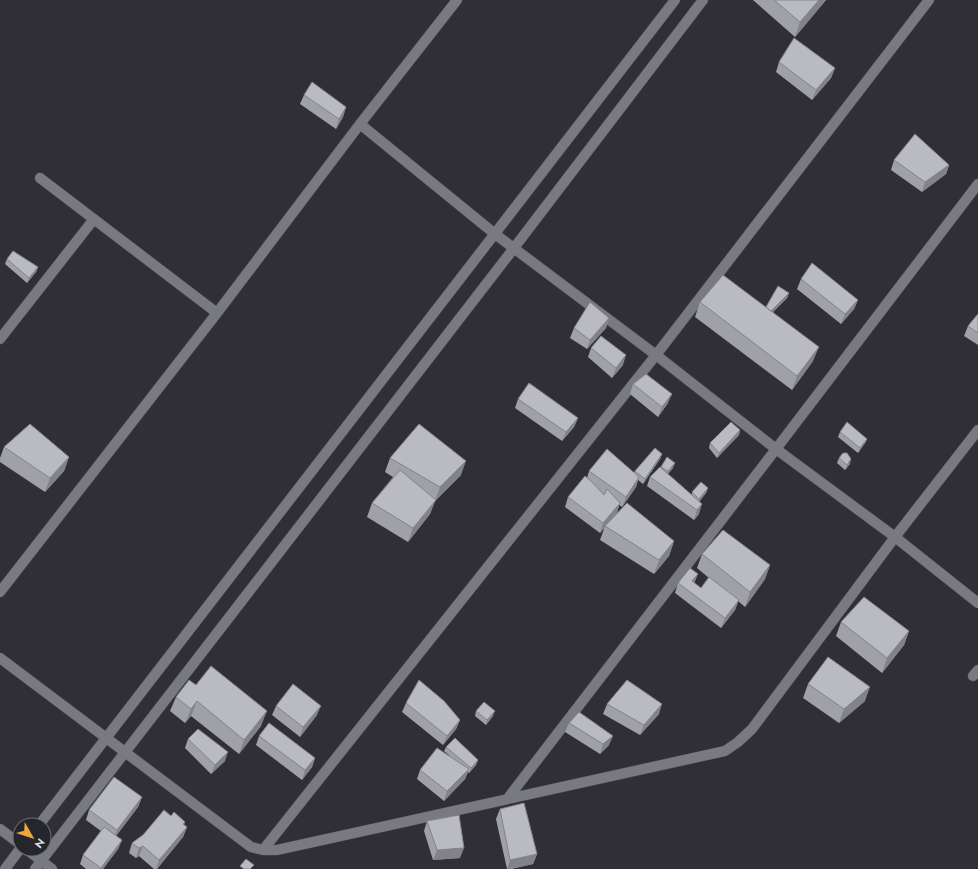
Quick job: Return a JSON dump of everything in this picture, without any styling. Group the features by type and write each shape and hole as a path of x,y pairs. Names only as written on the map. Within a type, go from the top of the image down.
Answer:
{"street":[{"path":"0,592 217,313 360,124 457,0"},
{"path":"45,817 675,0"},
{"path":"35,869 514,248 703,0"},
{"path":"263,850 656,356 929,0"},
{"path":"360,124 495,234 776,449 895,537 978,603"},
{"path":"40,178 217,313"},
{"path":"508,798 978,184"},
{"path":"0,339 94,219"},
{"path":"0,658 251,847 263,850 277,850 724,751 738,742 752,729 895,537 978,430"},
{"path":"0,829 12,838"},
{"path":"5,869 14,857"},
{"path":"36,857 52,869"}],"building":[{"path":"774,0 819,0 800,22"},
{"path":"794,38 835,68 816,90 779,62"},
{"path":"312,82 346,107 339,119 304,95"},
{"path":"915,134 949,165 925,182 894,160"},
{"path":"13,251 38,267 29,278 7,259"},
{"path":"812,263 858,300 845,314 801,279"},
{"path":"723,275 819,347 797,376 700,302"},
{"path":"778,286 789,293 771,311 766,307"},
{"path":"590,302 609,318 590,340 574,328"},
{"path":"978,314 978,333 968,326"},
{"path":"601,336 626,355 616,368 591,348"},
{"path":"646,374 672,394 662,407 633,384"},
{"path":"529,383 578,418 566,432 518,399"},
{"path":"731,422 740,430 719,453 710,443"},
{"path":"847,422 867,439 860,448 840,432"},
{"path":"30,424 69,457 50,478 4,447"},
{"path":"419,424 466,461 440,487 390,458"},
{"path":"655,448 662,454 645,479 635,471"},
{"path":"607,449 639,477 626,497 589,471"},
{"path":"843,453 847,453 851,459 847,465 839,458"},
{"path":"667,457 675,463 668,471 661,467"},
{"path":"660,467 702,504 697,510 650,477"},
{"path":"400,470 436,500 413,528 372,503"},
{"path":"585,476 604,495 607,489 620,503 603,523 568,497"},
{"path":"701,482 708,488 699,499 692,492"},
{"path":"627,503 674,541 659,560 605,526"},
{"path":"723,530 770,565 750,592 702,554"},
{"path":"690,568 698,574 692,581 701,588 709,577 739,600 725,618 678,583"},
{"path":"864,597 909,631 887,658 841,622"},
{"path":"828,657 870,687 844,709 808,684"},
{"path":"211,666 267,711 244,740 197,701 191,709 176,697 189,680 196,685"},
{"path":"419,680 444,701 460,720 447,736 406,703"},
{"path":"627,680 662,704 644,725 607,704"},
{"path":"293,684 321,706 303,727 276,706"},
{"path":"484,702 495,711 487,720 476,711"},
{"path":"579,712 613,736 603,744 569,723"},
{"path":"269,723 315,758 305,770 259,736"},
{"path":"198,729 228,752 215,765 188,739"},
{"path":"455,738 478,760 471,768 446,747"},
{"path":"437,748 469,769 447,791 420,770"},
{"path":"114,777 142,797 117,830 89,810"},
{"path":"524,803 537,854 510,860 500,809"},
{"path":"164,810 171,816 174,812 185,822 183,824 187,827 159,860 143,846 139,848 132,843 143,835"},
{"path":"459,815 464,848 437,850 427,821"},
{"path":"104,827 122,840 101,868 83,855"},
{"path":"246,859 254,865 250,869 244,869 240,866"}]}
